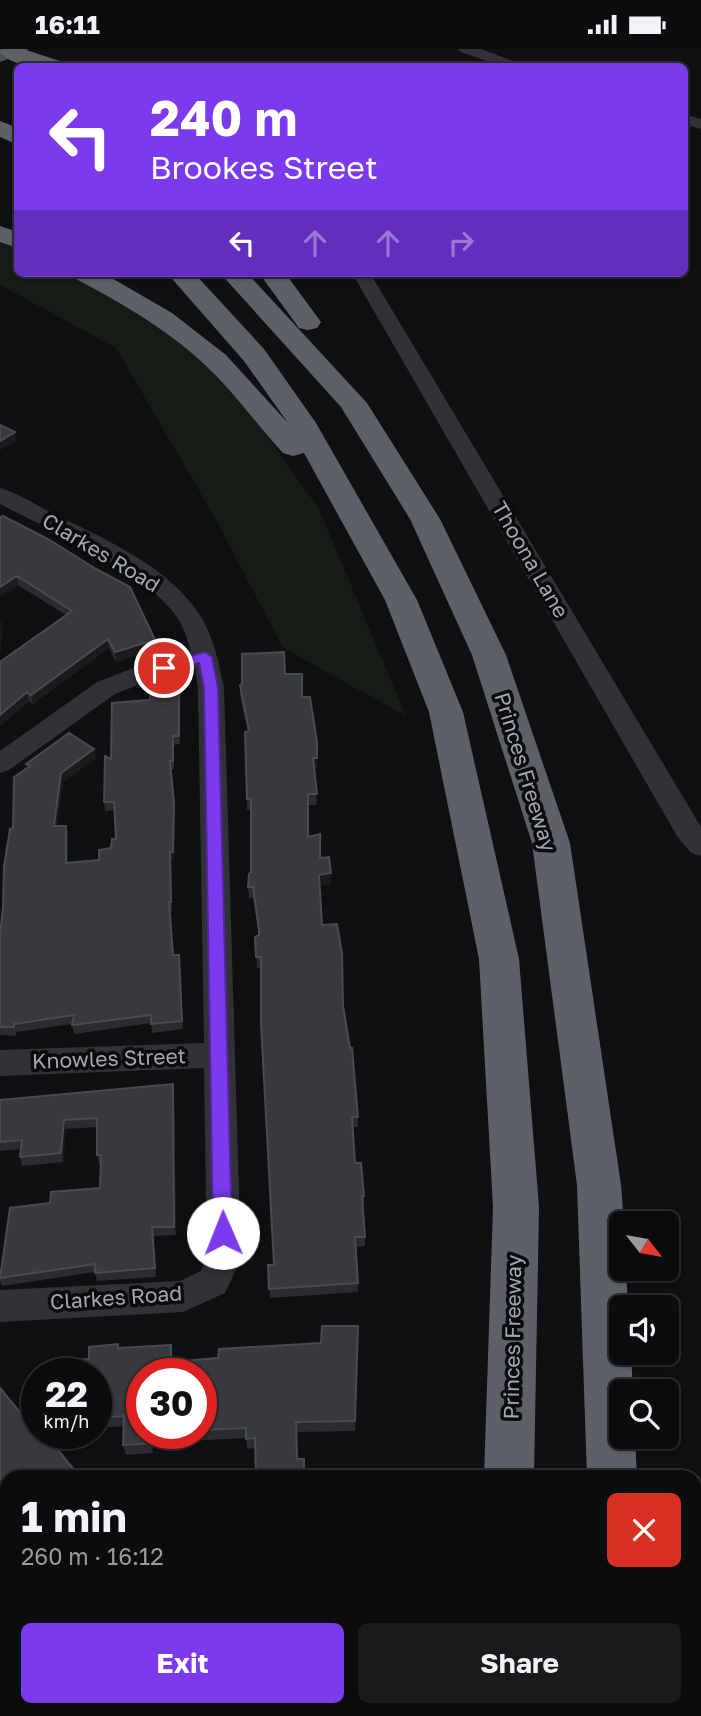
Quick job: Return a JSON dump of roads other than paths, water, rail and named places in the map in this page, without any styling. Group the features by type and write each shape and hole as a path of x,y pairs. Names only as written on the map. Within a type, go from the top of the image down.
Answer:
{"highway":[{"path":"9,52 43,63"},
{"path":"90,277 152,312 196,343 232,376 348,508"},
{"name":"Princes Freeway","path":"184,277 254,355 302,423 401,600 446,712 499,959 516,1207 509,1470"},
{"name":"Princes Freeway","path":"237,277 352,403 425,519 489,655 551,843 599,1185 612,1470"},
{"path":"275,277 306,318 352,403"}],"street":[{"path":"466,49 509,63"},
{"name":"Thoona Lane","path":"363,277 680,817 701,846"},
{"name":"Clarkes Road","path":"0,495 136,569 160,586 186,613 198,635 205,657 211,688 223,1259 213,1282 183,1296 0,1306"},
{"path":"0,764 106,688 150,671 205,657"},
{"name":"Knowles Street","path":"0,1063 219,1055"}]}
